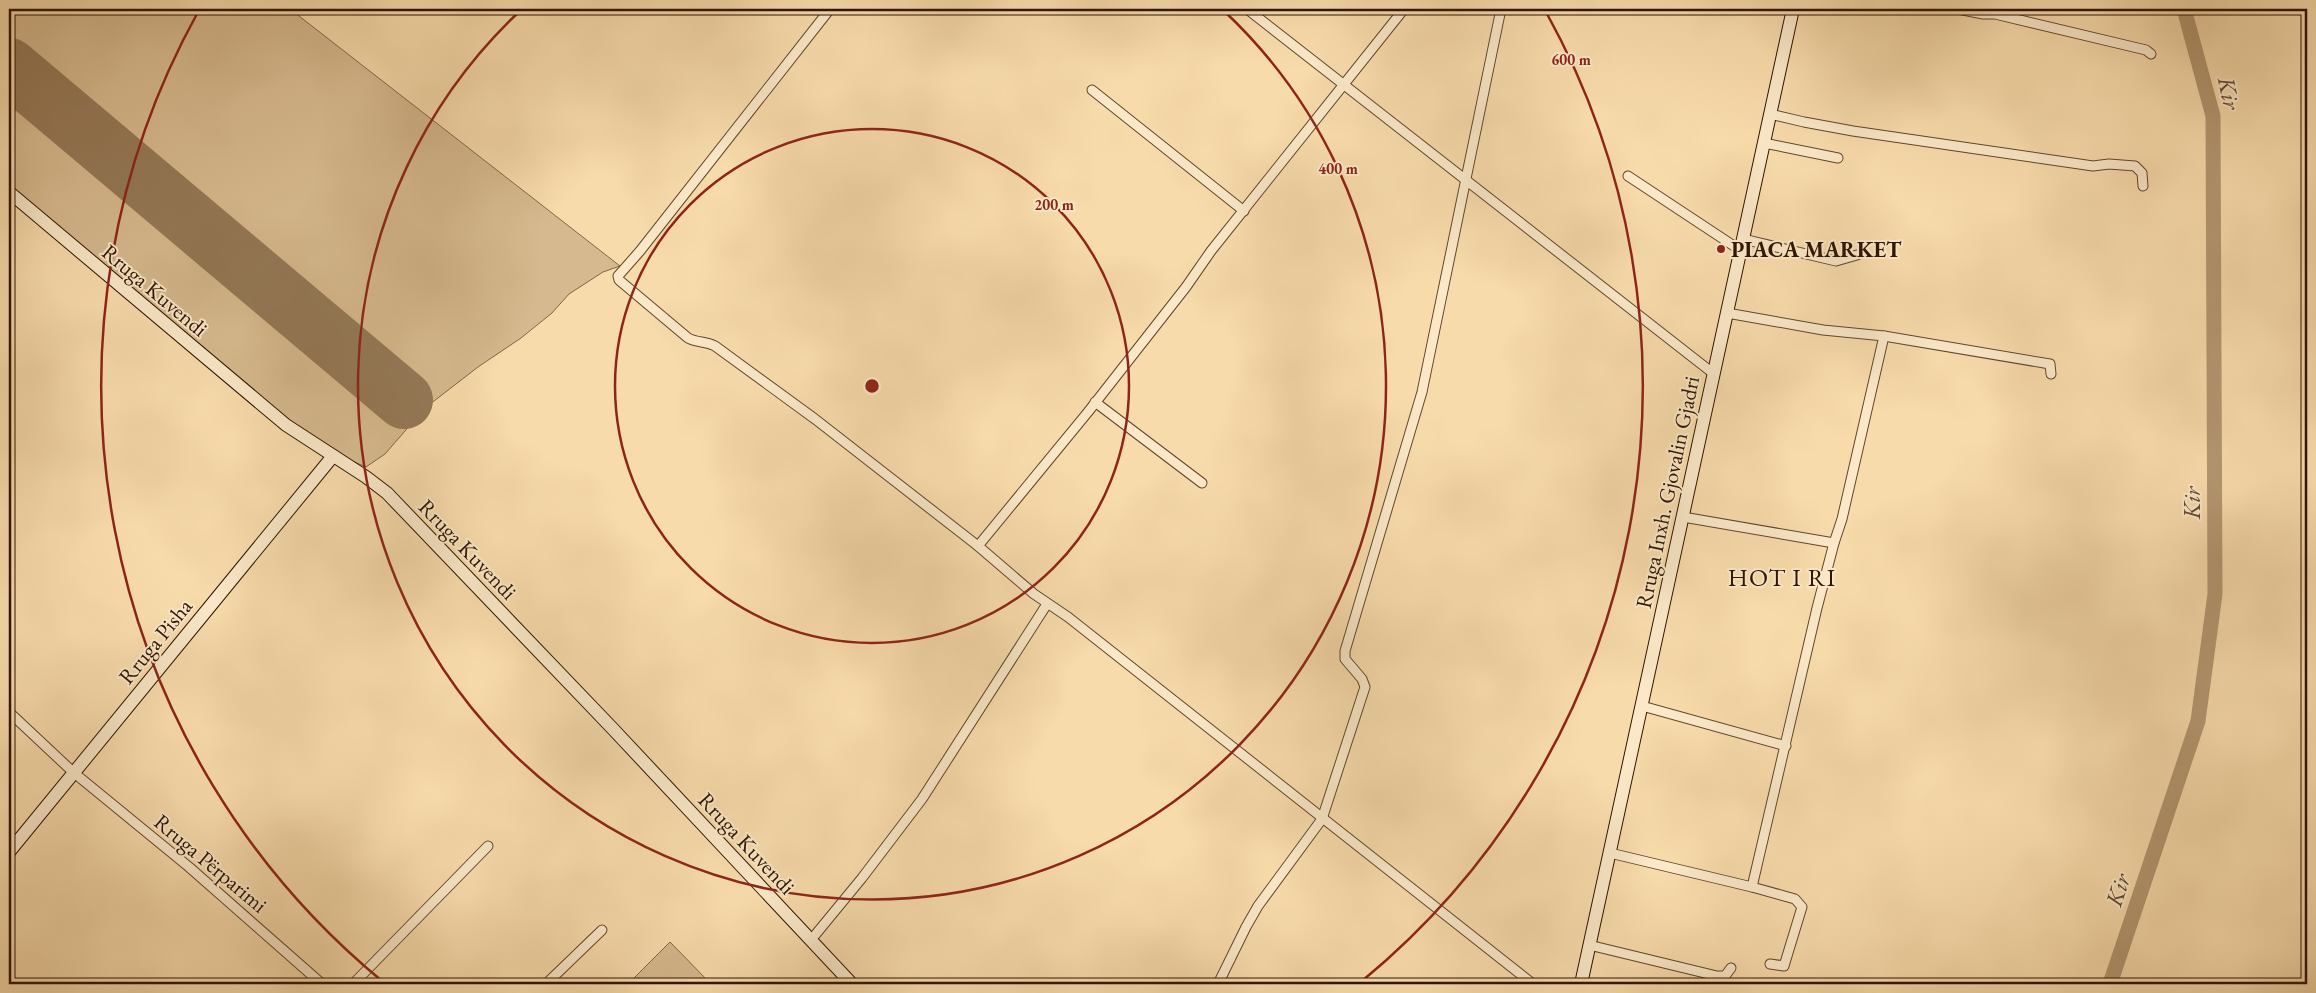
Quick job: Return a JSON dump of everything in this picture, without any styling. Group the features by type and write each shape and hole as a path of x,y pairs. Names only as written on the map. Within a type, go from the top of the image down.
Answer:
{"street":[{"path":"830,9 640,251 618,276 619,280 688,338 694,342 710,343 715,346 815,419 978,546 1047,604 1068,618 1533,984"},
{"path":"1247,9 1464,181 1714,374"},
{"path":"978,546 1095,402 1404,9"},
{"path":"1218,984 1258,906 1322,818 1365,687 1362,680 1344,659 1345,650 1422,392 1501,9"},
{"name":"Rruga Inxh. Gjovalin Gjadri","path":"1581,984 1793,9"},
{"path":"1958,9 1983,14 1995,14 2146,50 2151,54"},
{"path":"1092,90 1244,211"},
{"path":"1770,114 1804,122 1938,144 2093,166 2108,164 2135,166 2142,173 2143,186"},
{"path":"1764,143 1838,158"},
{"path":"1628,176 1742,244 1836,261 1857,255"},
{"name":"Rruga Kuvendi","path":"9,192 292,430 366,477 387,493 613,729 852,984"},
{"path":"1727,312 1823,330 1884,336 2050,364 2051,374"},
{"path":"1752,887 1834,542 1842,519 1884,336"},
{"path":"1095,402 1202,483"},
{"name":"Rruga Pisha","path":"9,852 333,456"},
{"path":"1682,517 1834,542"},
{"path":"811,940 862,878 922,799 1047,604"},
{"path":"1642,706 1786,746"},
{"name":"Rruga Përparimi","path":"9,712 74,772 188,867 322,984"},
{"path":"354,984 488,846"},
{"path":"1610,852 1795,899 1802,907 1784,966 1770,964"},
{"path":"546,984 602,930"},
{"path":"1589,945 1716,976 1725,976 1731,968"}],"shaded area":[{"path":"9,9 290,9 620,266 603,272 569,294 552,313 521,338 478,367 425,408 385,454 366,467 352,461 297,427 9,188"},
{"path":"670,942 709,982 707,984 628,984"}],"waterway":[{"name":"Kir","path":"2110,984 2198,721 2215,594 2213,116 2184,9"}],"runway":[{"path":"9,67 404,400"}],"place":[{"name":"PIACA MARKET","path":"1721,249"}],"district":[{"name":"HOT I RI","path":"1782,577"}]}
